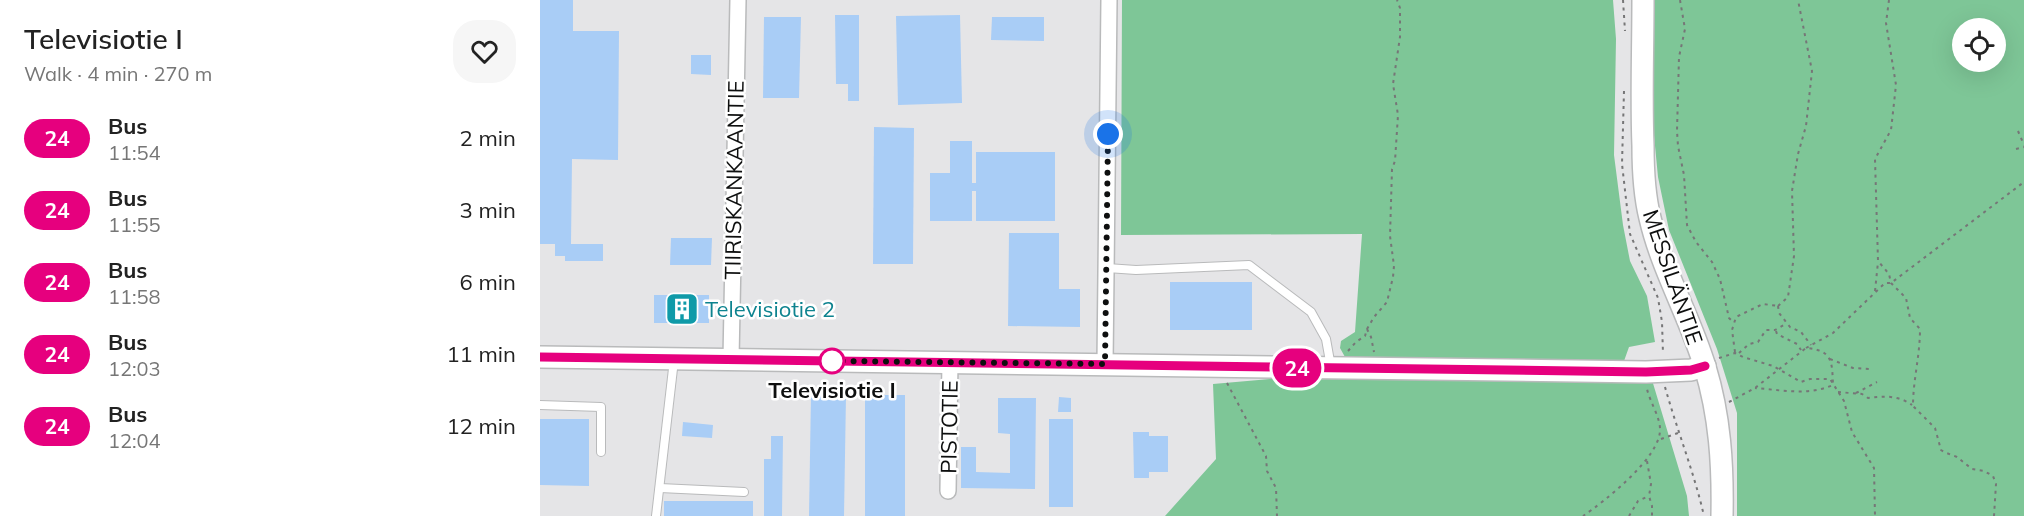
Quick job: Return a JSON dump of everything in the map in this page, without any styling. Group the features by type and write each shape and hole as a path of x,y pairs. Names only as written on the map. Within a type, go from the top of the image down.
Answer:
{"street":[{"name":"TIIRISKANKAANTIE","path":"731,359 738,0"},
{"path":"1105,364 1109,0"},
{"name":"MESSILÄNTIE","path":"1643,0 1641,104 1644,189 1659,249 1704,364 1716,408 1722,460 1722,516"},
{"path":"540,357 1646,372 1691,370 1704,364"},
{"name":"PISTOTIE","path":"948,491 950,362"}],"lane":[{"path":"1107,268 1136,270 1249,265 1311,312 1326,339 1331,360 1337,368"},
{"path":"656,516 674,358"},
{"path":"540,405 601,407 601,452"},
{"path":"660,488 744,492"}],"path":[{"path":"1337,368 1348,350 1365,336 1366,329 1387,302 1393,277 1394,266 1390,236 1392,169 1395,161 1398,115 1394,84 1400,37 1400,8 1397,0"},
{"path":"1680,0 1685,29 1679,57 1677,130 1684,175 1686,225 1712,262 1726,299 1729,318 1734,323"},
{"path":"1798,0 1812,71 1806,126 1798,154 1792,191 1794,256 1788,297 1778,306 1763,304 1736,317 1732,330 1737,353 1743,357 1773,366 1801,382 1810,379 1830,379 1844,401 1852,432 1874,468 1875,516"},
{"path":"1875,291 1878,261 1875,159 1891,130 1896,84 1886,23 1889,0"},
{"path":"2016,149 2024,146 2018,132"},
{"path":"1716,408 1755,388 1801,350 1833,333 1885,283 1891,283 2024,182"},
{"path":"1878,261 1889,274 1891,283 1906,298 1910,318 1920,329 1920,349 1913,406"},
{"path":"1778,306 1779,313 1790,327 1801,332 1811,345"},
{"path":"1704,364 1737,353 1749,344 1758,342 1766,330 1775,330 1787,323"},
{"path":"1366,329 1371,337 1380,369"},
{"path":"1775,330 1797,344 1801,350"},
{"path":"1806,348 1819,350 1830,359 1853,368 1871,369"},
{"path":"1830,359 1833,366 1833,385"},
{"path":"1224,366 1224,375 1231,395 1266,456 1267,471 1276,488 1277,516"},
{"path":"1583,516 1597,507 1647,461 1660,438 1660,425 1650,404 1646,372"},
{"path":"1856,393 1877,382"},
{"path":"1755,388 1814,392 1833,385"},
{"path":"1838,392 1862,394 1868,398 1890,395 1905,400 1913,406 1935,428 1941,450 1958,457 1972,469 1984,471 1993,476 1996,484 1994,516"},
{"path":"1660,438 1678,434"},
{"path":"1647,461 1651,484 1649,496 1653,506 1652,516"},
{"path":"1629,516 1638,501 1649,496"}],"green space":[{"path":"1122,0 1613,0 1616,39 1614,155 1630,261 1647,296 1655,342 1629,347 1624,361 1345,357 1340,348 1341,341 1355,332 1362,234 1121,235"},
{"path":"1653,0 2024,0 2024,516 1737,516 1737,413 1717,349 1669,230 1658,177 1653,125"},
{"path":"1270,379 1652,380 1687,496 1689,516 1165,516 1216,459 1213,384"}],"building":[{"path":"540,0 573,0 573,31 619,31 618,160 572,159 571,244 603,244 603,261 565,261 565,256 555,256 555,244 540,244"},
{"path":"835,15 859,15 859,101 848,101 848,84 836,84"},
{"path":"960,15 962,103 898,105 896,16"},
{"path":"764,17 801,17 799,98 763,98"},
{"path":"992,17 1044,17 1044,41 991,40"},
{"path":"691,55 711,55 711,75 691,74"},
{"path":"874,127 914,128 913,264 873,264"},
{"path":"950,141 972,141 972,183 976,183 976,152 1055,152 1055,221 976,221 976,191 972,191 972,221 930,221 930,173 950,173"},
{"path":"1009,233 1059,233 1059,289 1080,289 1080,327 1008,326"},
{"path":"671,238 712,238 711,265 670,265"},
{"path":"1170,282 1252,282 1252,330 1170,330"},
{"name":"Televisiotie 2","path":"654,295 709,295 709,323 654,323"},
{"path":"811,394 846,395 844,516 809,516"},
{"path":"865,395 905,395 905,516 865,516"},
{"path":"1059,397 1071,398 1071,412 1058,412"},
{"path":"998,398 1036,398 1035,489 961,488 961,447 976,447 976,472 1010,473 1010,434 998,433"},
{"path":"540,419 589,419 589,486 540,485"},
{"path":"1049,419 1073,419 1073,507 1049,507"},
{"path":"683,422 713,425 712,438 682,436"},
{"path":"1133,432 1149,432 1149,436 1168,436 1168,472 1149,472 1149,478 1134,478"},
{"path":"771,436 783,436 782,516 764,516 764,459 771,459"},
{"path":"664,501 753,501 753,516 664,516"}],"bus line":[{"name":"24","path":"540,357 1646,372 1691,370 1705,366"}],"place":[{"name":"Televisiotie 2","path":"682,309"},
{"name":"Televisiotie I","path":"832,361"}],"route":[{"path":"832,361 1105,364 1108,134"}]}
